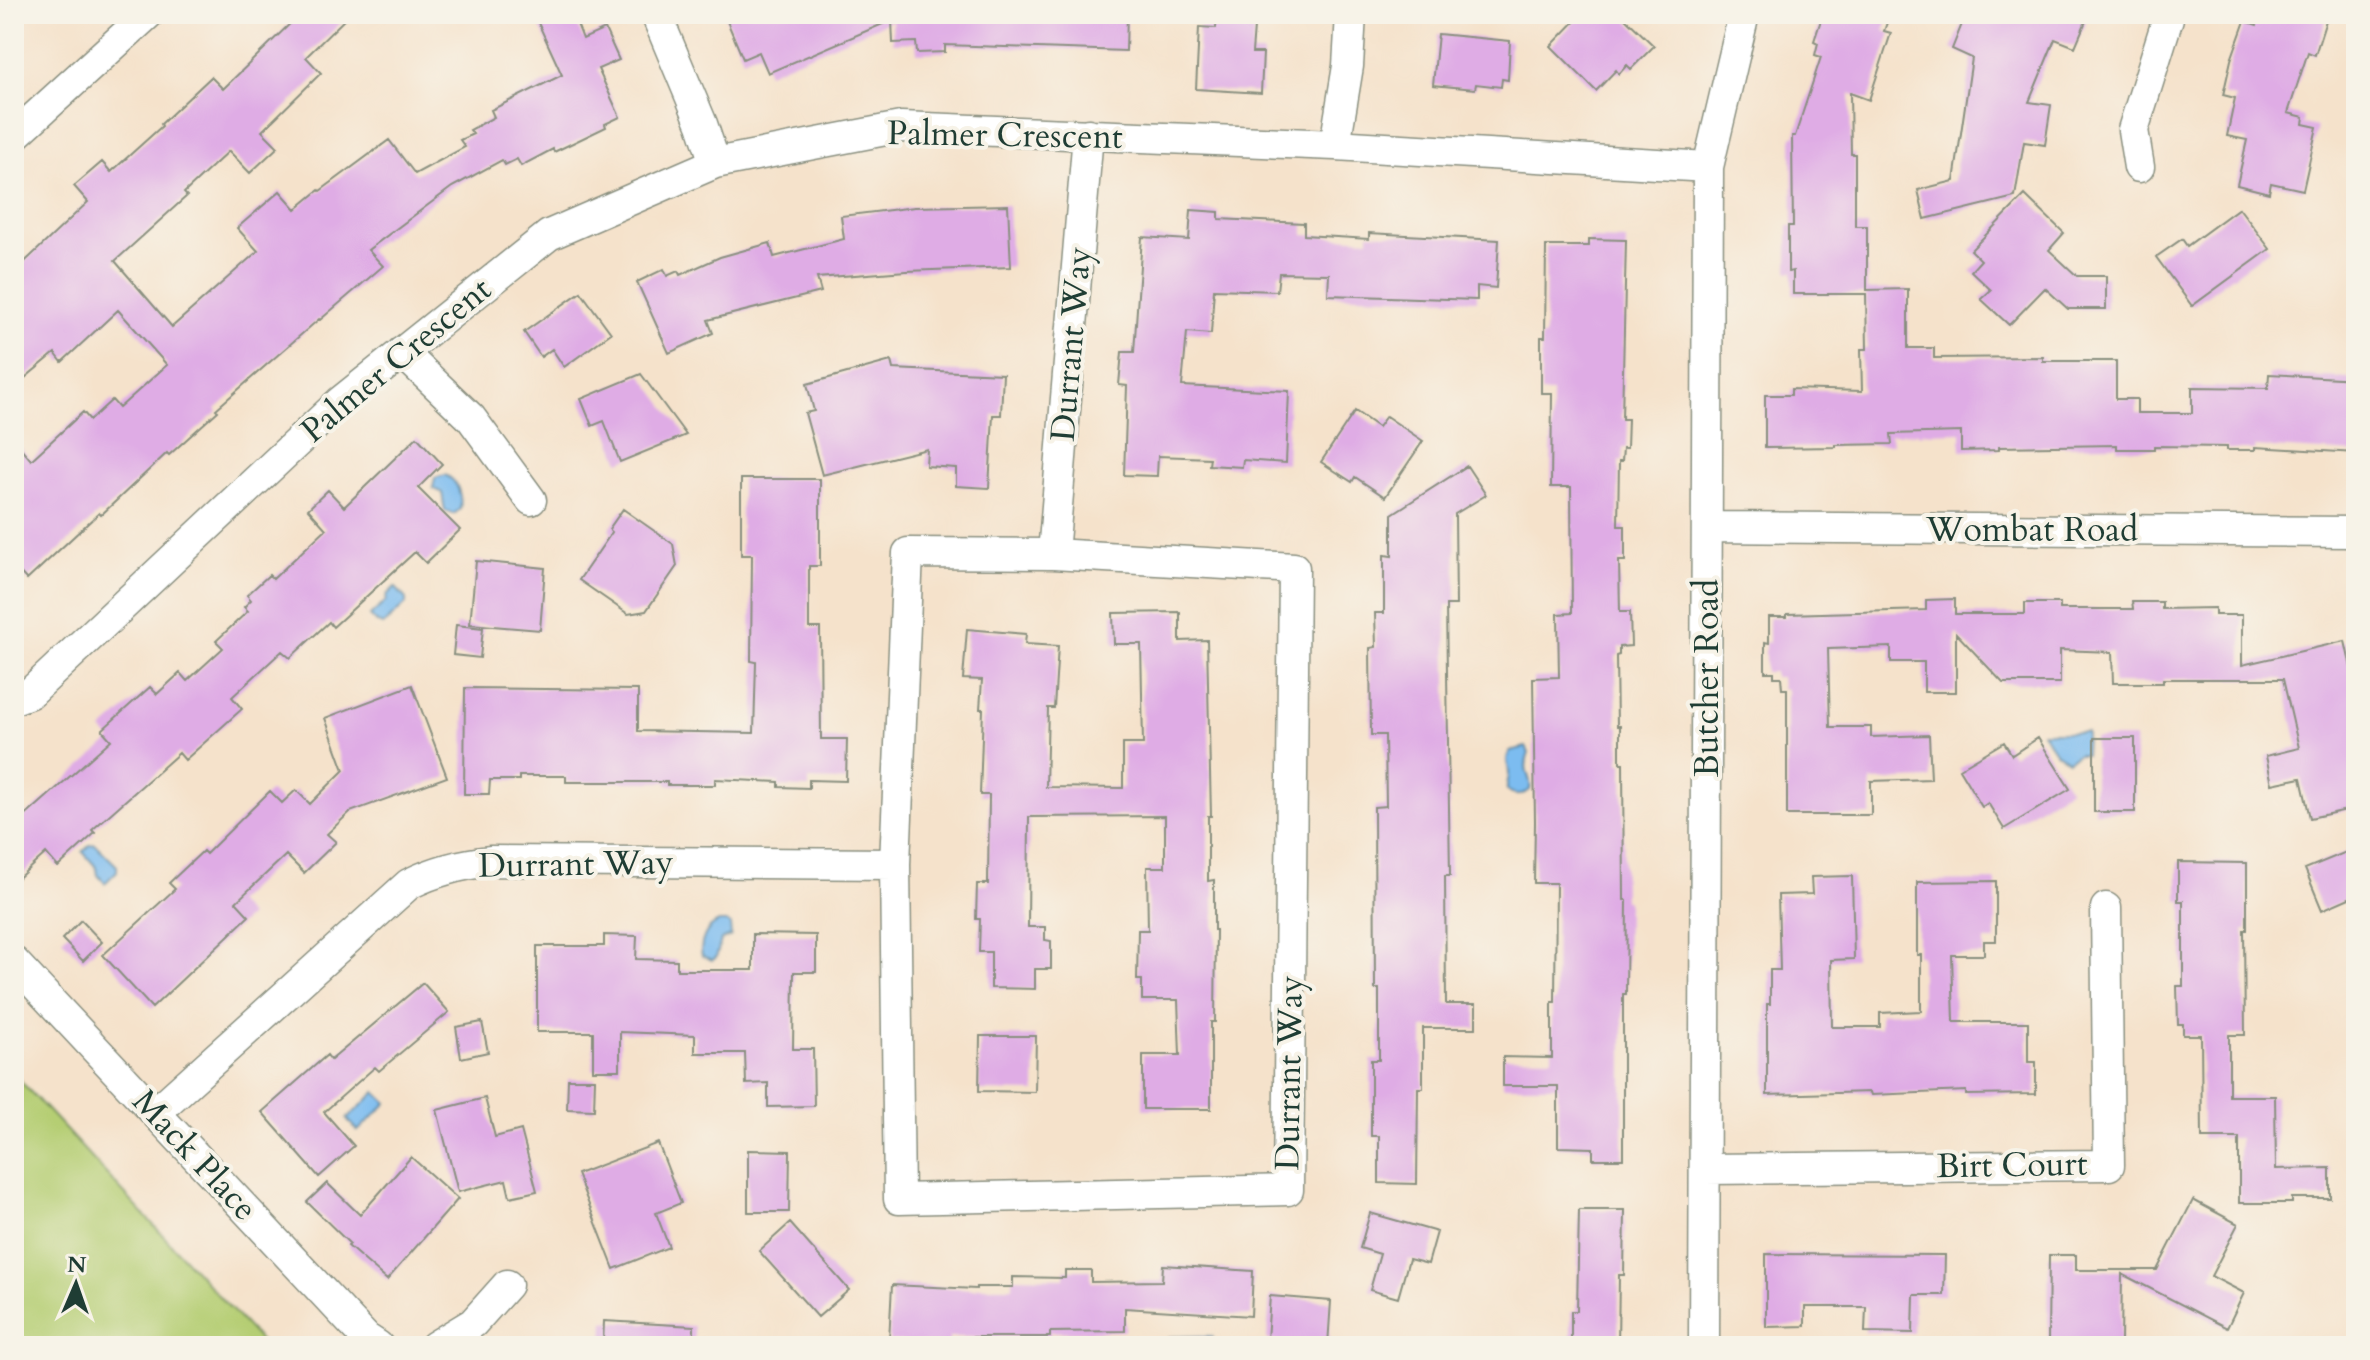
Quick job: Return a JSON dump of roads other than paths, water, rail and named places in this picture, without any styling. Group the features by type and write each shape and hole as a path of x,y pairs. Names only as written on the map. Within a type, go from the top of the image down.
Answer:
{"street":[{"path":"14,136 148,14"},
{"path":"656,14 715,163"},
{"path":"1335,145 1348,66 1351,14"},
{"name":"Butcher Road","path":"1704,1346 1708,167 1744,14"},
{"path":"2139,167 2133,130 2160,47 2167,14"},
{"name":"Palmer Crescent","path":"14,699 30,693 328,413 549,235 715,163 901,127 1335,145 1708,167"},
{"name":"Durrant Way","path":"1053,554 1088,134"},
{"path":"402,352 471,418 531,500"},
{"name":"Wombat Road","path":"1708,527 2356,532"},
{"name":"Durrant Way","path":"908,553 1053,554 1294,568 1288,1190 899,1199 895,864 908,553"},
{"name":"Durrant Way","path":"156,1112 409,884 426,875 491,861 895,864"},
{"name":"Birt Court","path":"1705,1169 2109,1165 2106,908"},
{"name":"Mack Place","path":"14,962 366,1338 378,1346"},
{"path":"435,1346 473,1323 507,1285"}],"water":[{"path":"445,475 453,481 460,494 460,509 454,514 445,511 442,493 433,488 435,478"},
{"path":"395,587 406,599 406,604 383,625 377,623 370,616"},
{"path":"2042,732 2086,732 2085,754 2068,760 2056,753"},
{"path":"1526,747 1529,753 1526,766 1530,790 1522,794 1513,793 1507,790 1507,757 1510,751"},
{"path":"95,844 117,866 117,871 105,883 83,852"},
{"path":"719,922 730,925 731,936 721,940 716,958 712,960 702,956 702,946 704,936"},
{"path":"376,1092 387,1103 358,1131 347,1119"},
{"path":"1169,1337 1212,1337 1213,1346 1168,1346"}]}
